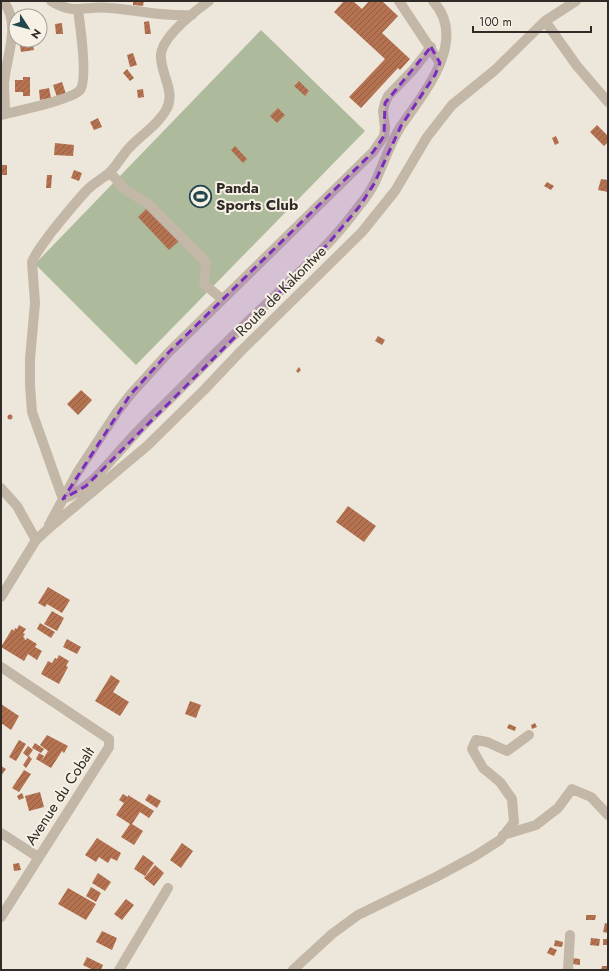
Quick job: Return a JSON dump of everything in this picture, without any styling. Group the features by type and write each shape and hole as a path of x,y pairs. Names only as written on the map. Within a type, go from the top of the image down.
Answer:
{"street":[{"path":"3,1 11,18 12,28 4,83 3,114 30,108 68,96 81,89 83,83 83,58 81,26 78,10"},
{"path":"51,1 57,5 78,10 108,8 163,15 192,15"},
{"path":"63,498 32,412 30,359 35,303 32,262 34,256 45,241 77,201 88,189 110,172 130,146 159,119 166,110 169,104 169,91 162,60 162,49 168,38 209,1"},
{"path":"400,1 440,63"},
{"path":"63,498 74,495 86,486 127,442 222,347 328,245 359,207 374,184 395,138 429,87 440,63 445,48 446,32 444,19 433,1"},
{"name":"Route de Kakontwe","path":"1,597 36,540 147,446 362,232 395,191 427,137 452,104 495,70 545,21 576,1"},
{"path":"545,21 577,66 608,102"},
{"path":"48,529 63,498 99,439 130,395 169,352 222,299 374,152 384,136 384,111 388,96 413,70 431,47"},
{"path":"110,172 124,189 147,202 206,262 204,284 222,299"},
{"path":"1,488 17,506 36,540"},
{"name":"Avenue du Cobalt","path":"1,667 109,739 109,747 1,917"},
{"path":"293,970 332,934 358,915 436,877 475,856 500,840 514,822 512,799 500,782 483,768 472,749 476,740 487,742 507,751 529,735"},
{"path":"503,835 536,825 558,808 572,789 591,796 608,815"},
{"path":"1,833 38,857"},
{"path":"119,970 168,888"},
{"path":"568,970 570,935"}],"highlighted area":[{"path":"431,47 440,63 435,75 401,126 374,184 359,207 327,245 86,486 63,499 130,395 169,352 373,152 384,136 385,103"}],"green space":[{"name":"Panda Sports Club","path":"261,30 365,131 136,365 35,264"}],"building":[{"path":"133,1 144,1 143,6 133,5"},
{"path":"344,1 353,1 362,9 369,1 382,1 398,16 382,33 410,59 400,70 398,68 361,108 349,97 385,59 334,12"},
{"path":"149,21 151,34 145,34 144,22"},
{"path":"62,23 63,34 56,34 55,24"},
{"path":"20,48 34,48 34,50 21,52"},
{"path":"133,53 137,65 130,67 127,55"},
{"path":"127,69 134,78 130,81 123,73"},
{"path":"23,77 30,77 30,96 23,96 23,92 15,92 15,80 23,80"},
{"path":"299,81 309,91 305,96 294,86"},
{"path":"62,82 66,94 57,97 53,85"},
{"path":"49,88 51,98 40,100 39,90"},
{"path":"143,89 144,97 138,98 137,90"},
{"path":"278,108 285,115 277,123 270,116"},
{"path":"98,118 102,127 94,130 90,122"},
{"path":"597,125 608,136 608,142 604,146 590,132"},
{"path":"556,136 559,143 555,145 552,138"},
{"path":"55,143 74,145 73,156 54,155"},
{"path":"235,146 247,159 243,163 231,150"},
{"path":"1,165 7,165 7,175 1,175"},
{"path":"74,170 82,173 79,181 71,178"},
{"path":"47,175 52,175 51,188 46,188"},
{"path":"601,179 608,180 608,192 598,190"},
{"path":"547,182 554,186 551,190 544,186"},
{"path":"147,208 179,241 169,250 138,217"},
{"path":"378,336 385,340 382,345 375,341"},
{"path":"299,367 301,370 298,373 296,371"},
{"path":"81,390 92,400 78,415 67,404"},
{"path":"10,414 13,417 10,420 7,417"},
{"path":"348,506 376,526 364,542 336,522"},
{"path":"48,587 70,600 62,613 47,604 45,607 38,603"},
{"path":"52,611 64,618 57,631 44,624"},
{"path":"40,623 55,632 51,638 37,629"},
{"path":"19,625 26,629 23,633 25,634 23,637 25,638 24,639 26,640 27,638 37,644 35,647 42,651 37,660 28,654 24,661 1,647 12,629 14,631"},
{"path":"67,639 81,647 77,654 63,647"},
{"path":"59,655 69,661 66,666 68,667 59,684 41,674 48,661 52,663"},
{"path":"111,675 120,681 113,692 129,702 120,716 95,701"},
{"path":"190,701 201,705 196,718 185,714"},
{"path":"1,704 19,716 11,730 1,723"},
{"path":"535,723 537,727 532,729 531,725"},
{"path":"509,724 516,727 515,731 507,728"},
{"path":"47,735 68,746 64,753 62,751 51,768 41,762 48,751 40,745"},
{"path":"19,740 26,744 16,761 9,757"},
{"path":"35,743 44,749 41,753 32,748"},
{"path":"28,746 33,750 28,757 23,753"},
{"path":"39,753 44,756 41,762 36,759"},
{"path":"29,756 32,759 26,768 23,765"},
{"path":"1,766 6,769 1,776"},
{"path":"24,770 31,774 19,792 12,788"},
{"path":"40,792 44,807 29,811 25,796"},
{"path":"22,793 24,798 19,800 17,796"},
{"path":"123,794 128,797 128,795 154,811 149,818 140,812 132,824 143,831 134,845 121,837 130,824 116,815 124,803 119,800"},
{"path":"149,794 161,801 157,808 145,800"},
{"path":"97,838 121,853 117,861 111,858 108,863 99,857 96,862 85,855"},
{"path":"182,843 193,851 181,868 170,860"},
{"path":"143,855 154,863 145,876 134,869"},
{"path":"19,863 21,870 14,871 13,864"},
{"path":"155,865 164,873 154,886 144,878"},
{"path":"98,873 111,882 105,891 92,883"},
{"path":"91,887 101,893 96,902 86,896"},
{"path":"68,888 96,904 86,920 58,904"},
{"path":"126,899 134,905 122,920 114,914"},
{"path":"586,915 596,915 595,920 586,920"},
{"path":"605,923 608,924 608,933 603,932"},
{"path":"102,931 117,938 112,950 96,942"},
{"path":"591,938 600,939 599,946 590,945"},
{"path":"603,939 608,939 607,945 603,945"},
{"path":"555,940 563,942 562,947 554,946"},
{"path":"550,947 557,950 554,956 547,953"},
{"path":"87,957 103,965 101,970 93,970 83,965"},
{"path":"572,958 580,959 580,965 572,964"},
{"path":"602,966 607,966 607,970 601,970"}],"place":[{"name":"Panda Sports Club","path":"200,197"}]}
